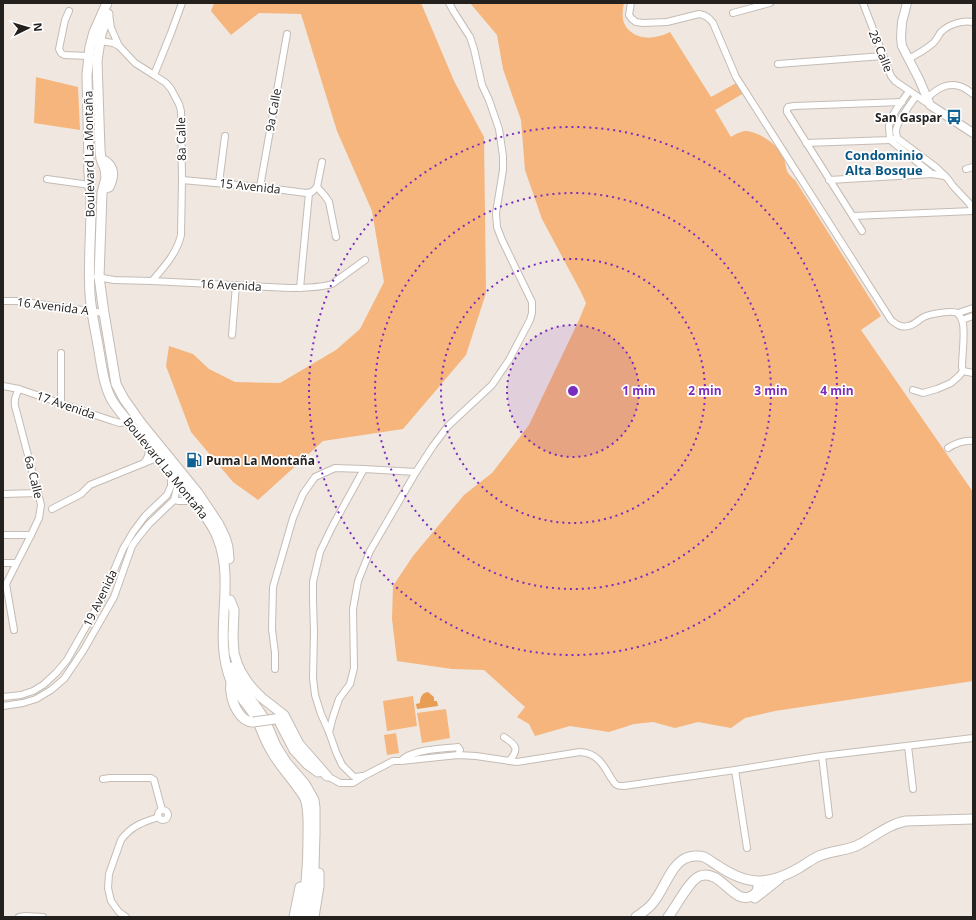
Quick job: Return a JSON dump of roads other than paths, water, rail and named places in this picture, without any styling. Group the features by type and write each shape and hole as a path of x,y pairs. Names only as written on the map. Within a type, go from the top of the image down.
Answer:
{"main road":[{"name":"Boulevard La Montaña","path":"112,3 94,32 90,47 87,75 90,185 89,277 92,311 101,362 109,393 113,402 128,421 150,440 178,468 225,537 229,552 229,653 233,669 241,686 254,702 264,718 276,746 286,762 305,784 311,794 314,805 314,880 307,917"},
{"name":"Boulevard La Montaña","path":"101,159 97,70 101,34 108,8"},
{"path":"89,162 96,159 101,159 109,164 113,179 109,187 99,191 94,190 90,185"},
{"name":"Boulevard La Montaña","path":"103,189 99,277 116,384 141,423 158,457 193,501 206,511"},
{"path":"128,421 131,420 132,417 129,405"},
{"name":"Boulevard La Montaña","path":"215,524 223,558 225,576 224,646 227,669 231,682 251,710 270,750 304,796 306,803 308,813 308,859 301,917"},
{"path":"230,600 234,610 234,652 241,672 255,691 284,715 299,744 327,776"},
{"path":"231,682 231,693 242,718 248,722 278,719 292,747 298,755 318,772 327,776"},
{"path":"668,917 692,881 701,875 708,875 715,878 724,883 740,897 750,899 754,898 782,877 810,860 821,855 856,846 898,823 906,821 973,819"},
{"path":"314,917 320,877 319,858 315,852"},
{"path":"636,917 653,903 678,864 687,858 695,856 704,857 731,874 755,882 782,877"},
{"path":"294,917 303,867 308,859"},
{"path":"745,898 756,894 758,889 755,882"}],"street":[{"path":"154,75 182,3"},
{"path":"329,732 339,699 350,684 354,668 353,609 358,581 370,551 416,472 433,446 448,426 492,385 509,360 530,320 532,313 532,302 497,227 496,213 504,156 499,129 482,85 470,36 449,3"},
{"path":"630,3 629,15 636,22 667,22 704,14 713,23 736,77 891,320 899,326 907,327 926,316 954,312 958,313 973,308"},
{"path":"733,13 770,3"},
{"name":"28 Calle","path":"863,3 891,76 895,81 916,96 928,101"},
{"path":"907,3 902,22 902,46 919,79 928,101 973,133"},
{"path":"108,8 111,28 119,46"},
{"path":"69,11 65,20 59,49 64,55 89,56"},
{"path":"908,59 933,44 941,32 949,27 957,23 967,21 973,22"},
{"name":"9a Calle","path":"260,187 287,34"},
{"path":"100,41 113,43 119,46"},
{"name":"8a Calle","path":"119,46 135,63 166,83 171,89 181,111 181,235 175,252 152,281"},
{"path":"778,64 883,56"},
{"path":"928,101 941,87 950,85 959,86 973,94"},
{"path":"909,91 897,109 889,127 890,140 932,174"},
{"path":"853,216 973,210 969,202 937,168 897,138 897,127 916,96"},
{"path":"862,231 806,143 787,112 787,109 788,107 902,102"},
{"path":"219,183 225,136"},
{"path":"806,143 890,140 897,138"},
{"path":"300,288 309,193 314,191 317,187 322,162"},
{"path":"966,169 973,167"},
{"path":"932,174 937,168"},
{"path":"830,180 932,174 945,176"},
{"path":"47,179 90,185"},
{"name":"15 Avenida","path":"182,180 309,193"},
{"path":"317,187 327,199 336,237"},
{"name":"16 Avenida","path":"89,277 114,280 300,288 332,284 365,260"},
{"path":"232,335 236,285"},
{"name":"16 Avenida A","path":"3,301 17,301 104,313"},
{"path":"958,313 962,320 963,329 962,367 964,371"},
{"path":"962,320 973,316"},
{"path":"61,353 61,403"},
{"path":"964,371 973,373"},
{"path":"913,390 923,393 937,389 951,383 964,371"},
{"name":"17 Avenida","path":"3,386 20,389 120,423 128,421"},
{"name":"6a Calle","path":"14,630 4,585 39,518 41,505 14,401 20,389"},
{"path":"144,463 148,456 150,440"},
{"path":"150,440 179,478 174,500 193,501"},
{"path":"948,448 964,440 973,441"},
{"path":"52,509 81,494 90,485 158,457"},
{"path":"275,669 272,629 273,587 291,525 303,494 315,477 335,468 416,472"},
{"path":"364,469 320,552 313,582 313,678 315,696 342,765 353,776 364,776"},
{"name":"19 Avenida","path":"3,697 21,695 44,685 67,660 104,594 123,549 133,532 145,516 167,495 171,486 171,473"},
{"path":"3,494 38,493"},
{"name":"19 Avenida","path":"3,706 36,700 64,680 83,652 114,597 132,546 149,524 174,500"},
{"path":"3,535 31,535"},
{"path":"3,563 16,563"},
{"path":"504,737 513,743 515,749 515,755 509,761"},
{"path":"327,776 340,782 353,783 393,761 401,761 404,757 410,754 458,747 460,750 458,755 517,762 580,752 587,753 602,763 614,783 624,786 822,756 973,738"},
{"path":"908,746 913,789"},
{"path":"822,756 829,815"},
{"path":"735,770 747,848"},
{"path":"103,779 151,778 154,780 162,810 159,812 159,817 137,825 124,836 121,840 108,874 108,888 111,901 119,912 126,917"},
{"path":"19,917 43,917"}],"place":[{"name":"San Gaspar","path":"954,117"},
{"name":"Puma La Montaña","path":"194,460"}],"district":[{"name":"Condominio Alta Bosque","path":"884,162"}]}
